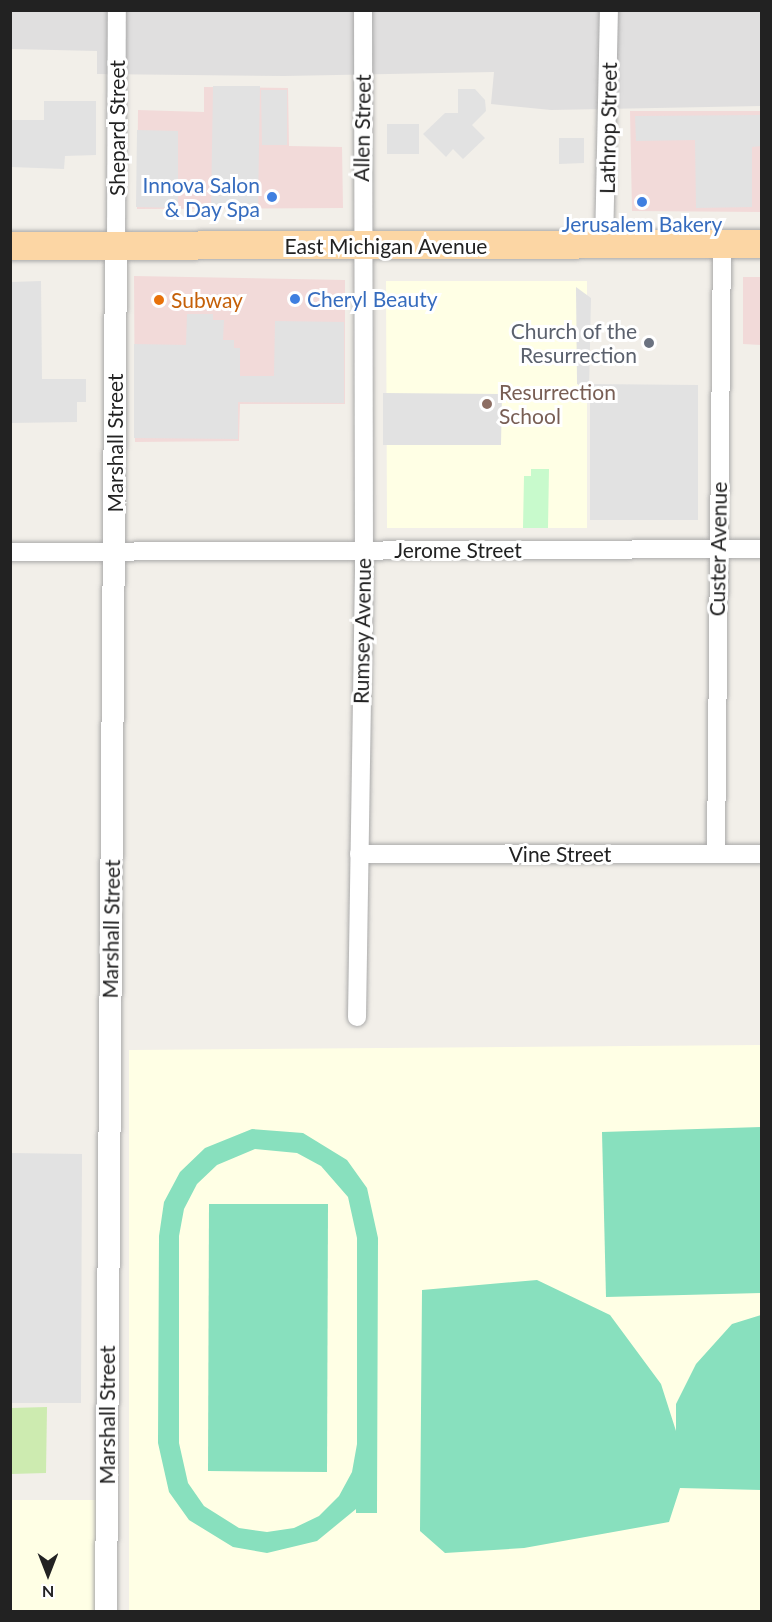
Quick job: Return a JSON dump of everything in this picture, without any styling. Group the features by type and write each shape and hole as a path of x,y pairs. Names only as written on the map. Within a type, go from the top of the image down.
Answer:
{"main road":[{"name":"East Michigan Avenue","path":"10,246 762,244"}],"street":[{"name":"Shepard Street","path":"116,246 117,10"},
{"name":"Allen Street","path":"363,10 363,246"},
{"name":"Lathrop Street","path":"604,246 609,10"},
{"name":"Custer Avenue","path":"716,854 722,244"},
{"name":"Marshall Street","path":"106,1611 116,246"},
{"name":"Rumsey Avenue","path":"357,1017 363,551 363,246"},
{"name":"Jerome Street","path":"10,552 762,549"},
{"name":"Vine Street","path":"359,854 762,854"}],"shaded area":[{"path":"11,11 761,11 761,106 551,110 491,104 494,72 284,76 97,74 97,51 11,49"},
{"path":"213,86 260,86 258,208 211,207"},
{"path":"204,87 288,88 289,146 342,147 343,208 137,209 138,110 204,112"},
{"path":"458,89 475,89 485,100 486,111 472,125 485,138 463,159 453,149 446,157 423,134 445,113 458,113"},
{"path":"261,90 287,90 287,145 262,145"},
{"path":"44,101 96,101 96,155 65,156 64,169 11,167 11,120 44,120"},
{"path":"630,111 761,111 761,212 632,211"},
{"path":"761,115 761,146 752,147 752,207 696,208 695,140 636,141 635,116"},
{"path":"387,124 419,124 419,154 387,154"},
{"path":"137,130 178,131 178,208 136,207"},
{"path":"559,138 584,138 584,163 559,164"},
{"path":"134,276 345,280 345,404 240,404 239,441 135,442"},
{"path":"743,277 761,277 761,345 743,344"},
{"path":"41,281 42,379 86,379 86,402 77,402 77,422 11,423 11,282"},
{"name":"Resurrection School","path":"386,281 587,281 587,528 387,528"},
{"path":"576,287 591,298 589,390 577,384"},
{"path":"187,314 213,314 213,320 224,320 223,340 234,340 234,348 240,348 240,376 274,376 275,321 344,322 344,403 238,402 238,439 134,438 134,344 186,345"},
{"path":"590,384 698,385 698,520 590,520"},
{"path":"383,393 502,394 501,445 383,445"},
{"path":"761,1045 761,1611 129,1611 129,1050"},
{"path":"11,1153 82,1154 81,1403 11,1403"},
{"path":"11,1500 96,1500 95,1611 11,1612"}],"green space":[{"path":"531,469 549,469 548,528 523,528 524,476 531,476"},
{"path":"761,1127 761,1293 606,1297 602,1132"},
{"path":"252,1129 303,1133 347,1160 367,1188 378,1238 377,1513 356,1513 356,1509 317,1541 267,1553 233,1547 189,1520 169,1492 158,1443 159,1236 164,1202 180,1172 205,1148","holes":["255,1149 297,1153 321,1166 348,1197 357,1238 357,1444 352,1472 339,1496 319,1516 294,1528 267,1532 239,1528 204,1506 188,1483 179,1443 179,1236 184,1209 197,1184 217,1165"]},
{"path":"209,1204 328,1204 327,1472 208,1471"},
{"path":"537,1280 610,1315 661,1384 676,1431 676,1404 696,1364 732,1324 761,1315 761,1490 680,1488 669,1522 524,1548 445,1553 420,1531 422,1290"},
{"path":"47,1407 46,1473 11,1474 11,1408"}],"place":[{"name":"Innova Salon & Day Spa","path":"272,197"},
{"name":"Jerusalem Bakery","path":"642,202"},
{"name":"Cheryl Beauty","path":"295,299"},
{"name":"Subway","path":"159,300"},
{"name":"Church of the Resurrection","path":"649,343"},
{"name":"Resurrection School","path":"487,404"}]}
